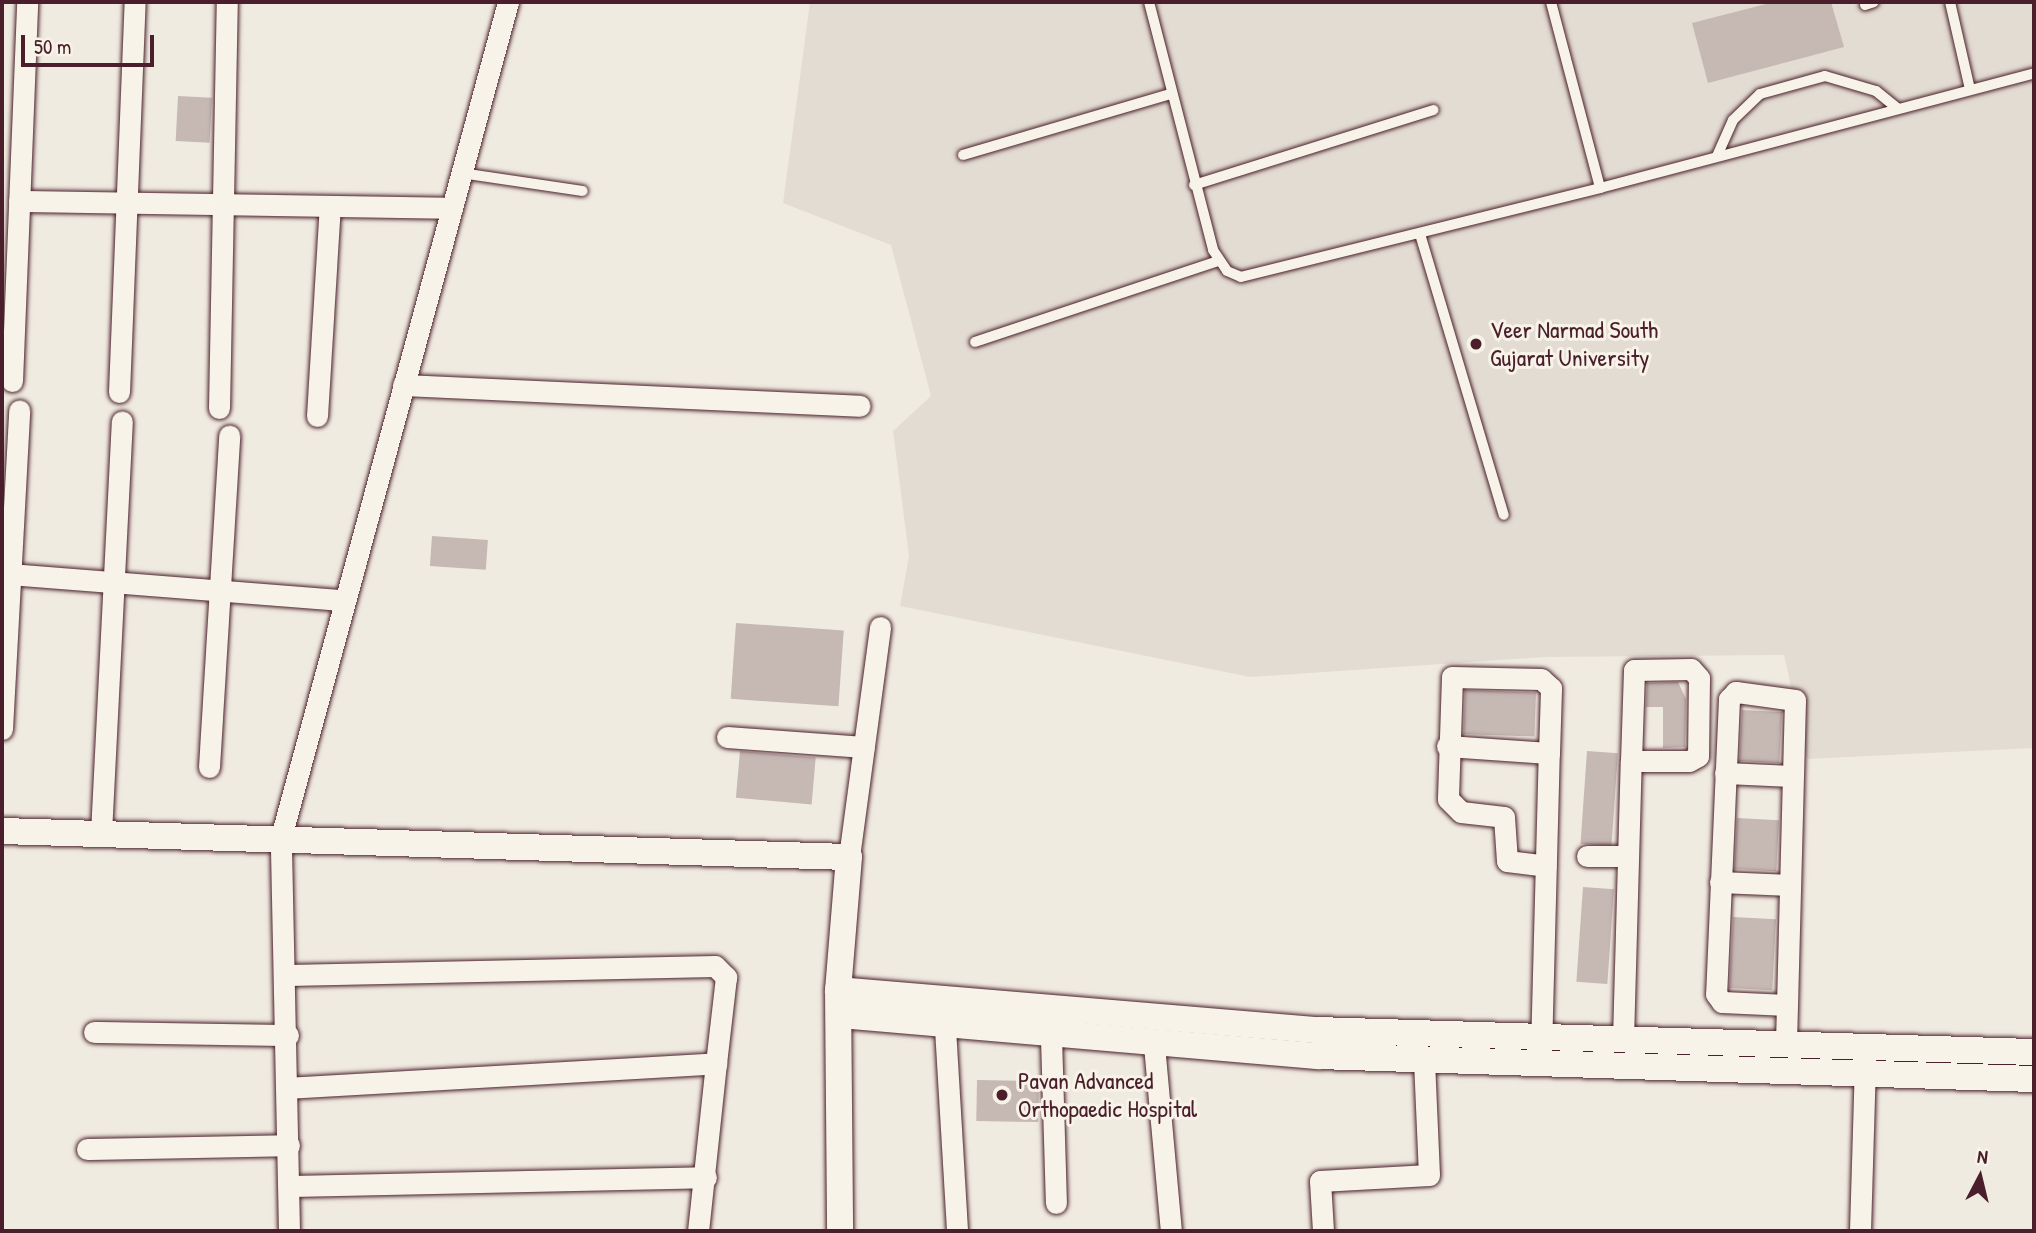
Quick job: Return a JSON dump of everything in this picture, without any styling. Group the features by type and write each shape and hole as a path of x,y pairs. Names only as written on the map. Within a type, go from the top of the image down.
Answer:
{"street":[{"path":"12,381 27,2"},
{"path":"119,392 135,2"},
{"path":"219,408 226,204 227,2"},
{"path":"289,1231 288,975 281,837 341,600 404,384 508,2"},
{"path":"19,201 452,208"},
{"path":"317,416 330,206"},
{"path":"404,384 860,406"},
{"path":"2,729 19,410"},
{"path":"101,833 122,422"},
{"path":"209,767 229,436"},
{"path":"10,574 341,600"},
{"path":"840,1231 839,1003 849,857 880,627"},
{"path":"1623,1038 1630,761 1635,668 1691,669 1699,678 1698,756 1689,761 1630,761"},
{"path":"1541,1047 1546,866 1549,752 1550,688 1541,679 1452,677 1447,746 1453,807 1504,817 1507,861 1546,866"},
{"path":"1786,1043 1787,1005 1790,885 1792,776 1792,695 1737,692 1730,699 1725,773 1718,999 1787,1005"},
{"path":"727,737 864,747"},
{"path":"1447,746 1549,752"},
{"path":"1725,773 1792,776"},
{"path":"2,831 281,837 849,857"},
{"path":"1587,856 1628,856"},
{"path":"1720,882 1790,885"},
{"path":"288,975 715,966 726,974 706,1177 698,1231"},
{"path":"839,1003 945,1028 1154,1045 1424,1059 1623,1038 1786,1043 1865,1058 2034,1079"},
{"path":"839,1003 1316,1030 1541,1047 1865,1058 2034,1052"},
{"path":"945,1028 957,1231"},
{"path":"94,1032 288,1035"},
{"path":"1051,1037 1056,1203"},
{"path":"1154,1045 1171,1231"},
{"path":"1860,1231 1865,1058"},
{"path":"1323,1231 1320,1181 1429,1175 1424,1059"},
{"path":"287,1088 716,1063"},
{"path":"87,1149 289,1145"},
{"path":"290,1186 706,1177"}],"lane":[{"path":"1149,2 1194,185 1218,261 1227,271 1254,276 2034,73"},
{"path":"1551,2 1600,188"},
{"path":"1950,2 1970,89"},
{"path":"1717,156 1733,120 1760,94 1825,76 1876,91 1897,108"},
{"path":"963,155 1170,94"},
{"path":"1194,185 1434,110"},
{"path":"461,173 583,191"},
{"path":"1420,234 1504,516"},
{"path":"975,342 1218,261"}],"shaded area":[{"name":"Veer Narmad South Gujarat University","path":"810,2 2034,2 2034,748 1807,759 1784,655 1546,657 1250,677 900,606 909,556 893,431 931,396 891,245 783,203"}],"building":[{"path":"1774,2 1831,2 1844,47 1708,83 1692,23"},
{"path":"178,96 212,98 210,143 176,141"},
{"path":"432,536 488,540 486,570 430,566"},
{"path":"736,623 844,631 838,706 731,699"},
{"path":"1678,682 1686,699 1685,747 1663,748 1663,707 1646,707 1647,683"},
{"path":"1465,690 1536,692 1534,736 1463,734"},
{"path":"1742,710 1782,712 1779,763 1739,761"},
{"path":"740,751 816,758 812,804 736,798"},
{"path":"1587,751 1618,753 1611,846 1581,844"},
{"path":"1737,818 1779,820 1776,871 1734,869"},
{"path":"1583,887 1614,889 1607,984 1576,982"},
{"path":"1733,917 1776,919 1772,990 1729,988"},
{"path":"977,1080 1039,1081 1038,1122 976,1121"}],"place":[{"name":"Veer Narmad South Gujarat University","path":"1476,344"},
{"name":"Pavan Advanced Orthopaedic Hospital","path":"1002,1095"}]}
